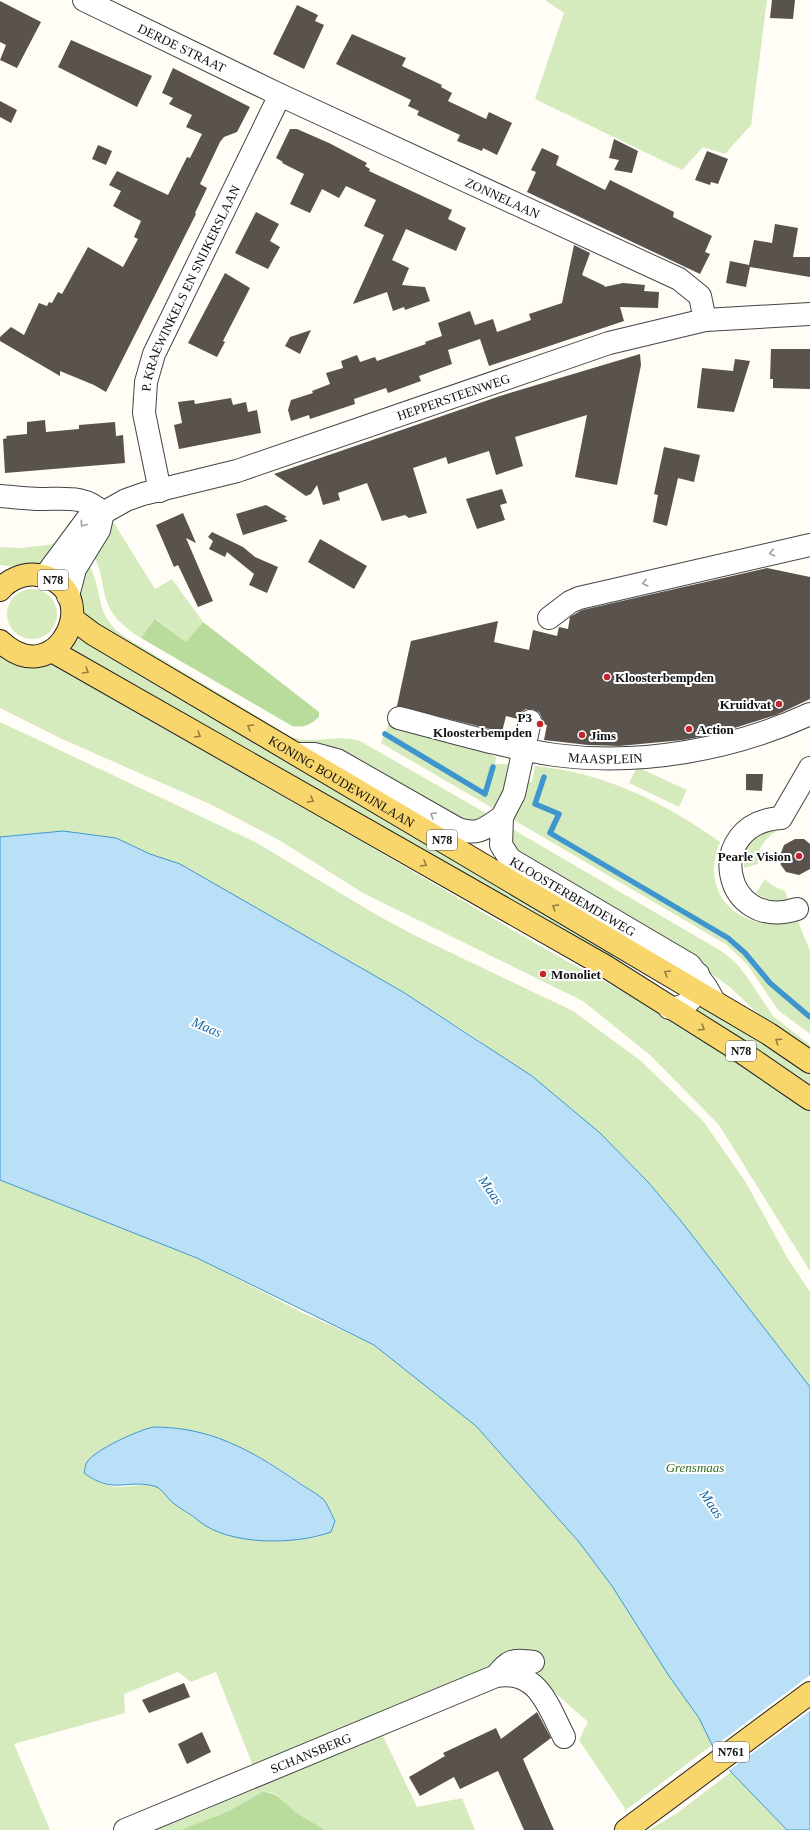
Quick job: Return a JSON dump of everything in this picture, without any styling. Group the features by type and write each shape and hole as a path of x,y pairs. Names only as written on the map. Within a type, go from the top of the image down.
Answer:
{"main road":[{"name":"N78","path":"3,582 20,576 33,574 45,576 54,581 68,596 72,607 73,619"},
{"path":"0,641 18,654 29,656 41,655 52,651 62,643 69,632 73,619"},
{"name":"KONING BOUDEWIJNLAAN","path":"73,619 93,634 296,754 703,989 810,1062"},
{"name":"N78","path":"52,651 604,966 668,1008 740,1051 810,1099"},
{"name":"N761","path":"626,1830 810,1693"}],"street":[{"name":"DERDE STRAAT","path":"84,0 280,95"},
{"name":"ZONNELAAN","path":"280,95 679,278 700,296 705,320"},
{"name":"P. KRAEWINKELS EN SNIJKERSLAAN","path":"160,491 144,413 146,382 154,354 280,95"},
{"name":"HEPPERSTEENWEG","path":"45,576 85,521 92,515 103,513 126,500 143,494 237,471 609,343 705,320 810,314"},
{"path":"0,496 41,499 75,498 91,503 103,513 99,530 75,569 68,596"},
{"path":"549,618 570,602 579,598 810,544"},
{"name":"MAASPLEIN","path":"399,718 522,757 556,755 587,758 654,756 700,749 744,739 784,726 810,714"},
{"path":"458,829 469,832 478,832 502,817 514,794 530,721"},
{"path":"296,754 315,754 337,760 510,859"},
{"path":"796,908 775,913 764,911 749,904 740,896 734,886 731,874 731,863 737,842 746,831 758,822 781,818 810,768"},
{"name":"KLOOSTERBEMDEWEG","path":"502,817 501,845 510,859 690,965 703,989"},
{"path":"668,1008 681,1007 687,1004 703,989"},
{"name":"SCHANSBERG","path":"496,1676 507,1663 517,1660 533,1662"},
{"name":"SCHANSBERG","path":"125,1830 496,1676 512,1675 521,1677 535,1686 545,1700 564,1737"}],"green space":[{"path":"545,0 767,0 751,125 725,154 703,147 682,170 535,99 564,13"},
{"path":"112,520 155,589 172,579 203,622 187,643 156,619 141,638 124,626 110,610 98,566 94,557"},
{"path":"55,544 45,561 36,565 0,565 0,547 20,548"},
{"path":"88,563 93,574 103,611 108,620 125,637 290,736 307,740 342,738 360,741 491,816 473,825 304,748 116,641 83,613 78,595"},
{"path":"37,589 42,590 50,596 56,604 56,624 50,632 42,638 27,639 22,638 14,632 8,624 7,609 8,604 14,596 22,590"},
{"path":"155,619 186,642 203,622 319,712 319,717 307,725 300,727 292,726 141,638"},
{"path":"79,635 687,991 683,997 613,956 605,962 71,649"},
{"path":"0,653 55,662 192,739 376,850 547,950 678,1022 810,1109 810,1271 719,1125 650,1055 583,1001 363,893 279,840 212,805 62,739 0,708"},
{"path":"0,722 257,843 375,914 414,935 573,1011 641,1061 703,1121 745,1181 788,1259 810,1292 810,1387 681,1221 648,1182 600,1133 477,1039 403,992 179,864 150,854 116,838 63,831 0,837"},
{"path":"389,723 444,737 496,757 495,764 508,764 505,777 509,778 496,810 381,743"},
{"path":"535,766 561,769 609,782 655,802 720,842 715,862 715,879 720,895 730,908 743,917 759,922 778,923 797,919 810,951 810,1034 778,1010 747,964 727,945 512,819 527,782 532,782"},
{"path":"637,767 687,790 679,807 629,783"},
{"path":"509,827 723,952 738,965 773,1016 810,1045 810,1055 765,1021 731,988 699,965 513,851"},
{"path":"779,829 766,840 760,848 758,864 744,868 745,850 752,837"},
{"path":"765,879 773,886 785,891 789,902 771,901 756,893"},
{"path":"700,999 810,1072 810,1092 690,1011"},
{"path":"0,1180 197,1258 303,1313 374,1345 476,1426 579,1542 612,1586 669,1676 699,1718 712,1745 626,1810 579,1740 588,1722 533,1673 255,1771 216,1672 191,1682 178,1672 124,1694 125,1713 14,1744 50,1830 0,1830","holes":["153,1427 200,1433 244,1449 265,1460 324,1500 319,1537 274,1540 241,1537 225,1533 212,1529 197,1520 176,1505 158,1487 146,1485 123,1487 109,1486 100,1483 84,1473 86,1463 92,1457 108,1446 137,1432"]},
{"path":"382,1734 417,1807 462,1798 475,1830 325,1830 290,1808 277,1795 270,1792 262,1792 229,1811 182,1830 155,1830 194,1815"},
{"path":"731,1772 787,1830 649,1830 676,1814"},
{"path":"262,1792 275,1795 299,1814 325,1830 181,1830 229,1811"}],"water":[{"name":"Maas","path":"63,831 116,838 150,854 180,864 403,992 532,1076 600,1133 648,1182 681,1221 810,1387 810,1830 787,1830 731,1772 712,1745 699,1718 669,1676 612,1586 579,1542 476,1426 374,1345 197,1258 0,1180 0,837"},
{"path":"153,1427 174,1428 211,1436 245,1450 278,1469 317,1494 325,1501 335,1521 331,1532 317,1536 282,1541 263,1541 227,1535 212,1529 175,1505 157,1487 144,1484 112,1485 94,1480 84,1473 87,1462 108,1446 127,1436"}],"pier":[{"path":"810,1675 810,1711 728,1771 712,1748"}],"building":[{"path":"772,0 795,0 793,19 770,18"},
{"path":"0,1 41,22 17,68 0,60 6,45 0,42"},
{"path":"297,5 318,15 315,21 324,25 304,69 273,54"},
{"path":"352,34 406,58 402,66 442,85 441,87 452,93 448,101 486,119 489,112 512,123 497,155 483,148 482,151 457,141 460,135 417,115 419,111 408,106 411,100 336,64"},
{"path":"71,40 152,76 137,107 58,67"},
{"path":"173,68 250,107 237,132 224,137 220,142 200,184 207,188 195,213 196,214 106,392 94,385 60,371 60,376 0,341 0,337 11,327 24,335 39,303 47,306 49,302 52,303 58,292 62,294 88,247 123,267 138,239 134,237 141,221 113,206 121,191 109,185 117,171 168,195 187,157 190,158 202,134 186,127 192,115 169,104 173,98 162,93"},
{"path":"0,101 17,110 11,123 0,117"},
{"path":"290,129 297,129 329,143 367,163 365,166 370,169 369,171 452,210 448,219 466,228 456,251 406,229 392,260 409,268 402,285 425,287 430,301 405,310 404,307 393,311 387,292 353,304 384,235 364,226 376,200 346,186 339,198 322,189 310,213 290,204 304,174 282,163 283,162 276,158"},
{"path":"614,139 638,151 632,173 614,170 619,160 609,158"},
{"path":"98,145 112,151 106,165 92,159"},
{"path":"542,148 559,156 556,165 605,190 610,180 674,212 673,217 712,236 705,252 710,254 700,274 527,192 536,172 531,170"},
{"path":"707,151 728,159 718,184 711,182 710,185 695,180"},
{"path":"256,212 279,224 270,241 280,247 268,269 235,253"},
{"path":"775,224 798,228 793,257 810,257 810,277 750,267 746,287 726,283 730,261 749,265 754,240 772,243"},
{"path":"574,245 590,253 582,275 605,286 604,287 623,283 645,285 644,291 659,292 658,308 620,307 624,321 489,366 480,339 448,350 452,364 419,376 421,381 388,393 386,388 354,399 355,404 310,419 309,415 291,421 288,410 291,400 313,393 312,391 330,384 326,373 343,368 341,361 357,355 360,362 375,357 377,361 426,344 425,342 442,336 438,323 470,311 475,325 493,319 497,332 531,320 529,314 562,303"},
{"path":"225,273 250,288 223,341 225,342 217,357 188,343"},
{"path":"311,330 300,354 285,346 290,337"},
{"path":"771,349 810,349 810,389 773,388 773,379 770,379"},
{"path":"640,354 641,365 617,485 575,477 587,415 515,437 523,466 496,475 489,451 448,464 446,457 413,468 427,513 409,518 405,515 382,521 367,483 338,493 340,500 323,505 317,485 311,494 306,496 274,474 500,396"},
{"path":"735,359 750,361 734,412 697,408 702,368 733,371"},
{"path":"231,398 233,405 246,402 248,412 257,410 261,433 179,449 174,425 182,423 178,402 194,400 195,404"},
{"path":"45,420 46,432 79,429 79,425 115,422 116,436 123,435 125,463 5,473 3,439 7,438 6,436 27,434 27,422"},
{"path":"664,447 700,455 694,482 678,478 667,526 653,522 658,495 654,494"},
{"path":"502,489 507,503 500,505 505,520 477,529 466,499"},
{"path":"266,505 287,517 284,518 288,521 243,535 236,514"},
{"path":"183,513 196,543 186,538 213,601 198,607 178,565 174,567 156,525"},
{"path":"212,532 243,547 255,557 278,567 267,593 249,585 254,574 227,552 225,557 209,549 213,541 208,537"},
{"path":"320,539 367,566 354,589 308,562"},
{"name":"Kloosterbempden","path":"767,568 810,577 810,699 776,715 715,734 683,740 619,746 588,745 544,740 547,725 542,724 542,718 539,712 532,709 526,709 521,712 518,719 506,716 502,732 397,706 411,641 498,621 494,642 529,650 533,630 557,636 559,627 568,629 570,617 582,610"},
{"path":"746,774 763,774 762,791 746,790"},
{"path":"795,839 804,839 810,844 810,869 799,875 786,872 781,865 779,858 784,845"},
{"path":"184,1683 190,1697 149,1713 142,1700"},
{"path":"537,1712 551,1738 523,1759 554,1830 524,1830 498,1771 460,1789 454,1777 420,1796 409,1777 445,1756 443,1753 496,1728 501,1739"},
{"path":"202,1732 211,1752 187,1764 178,1744"}],"waterway":[{"path":"385,734 485,794 493,767"},
{"path":"544,777 535,804 559,814 550,833 728,938 745,953 770,983 810,1017"}],"place":[{"name":"Kloosterbempden","path":"607,677"},
{"name":"Kruidvat","path":"779,704"},
{"name":"P3 Kloosterbempden","path":"540,724"},
{"name":"Action","path":"689,729"},
{"name":"Jims","path":"582,735"},
{"name":"Pearle Vision","path":"799,856"},
{"name":"Monoliet","path":"543,974"}],"park label":[{"name":"Grensmaas","path":"695,1467"}]}
